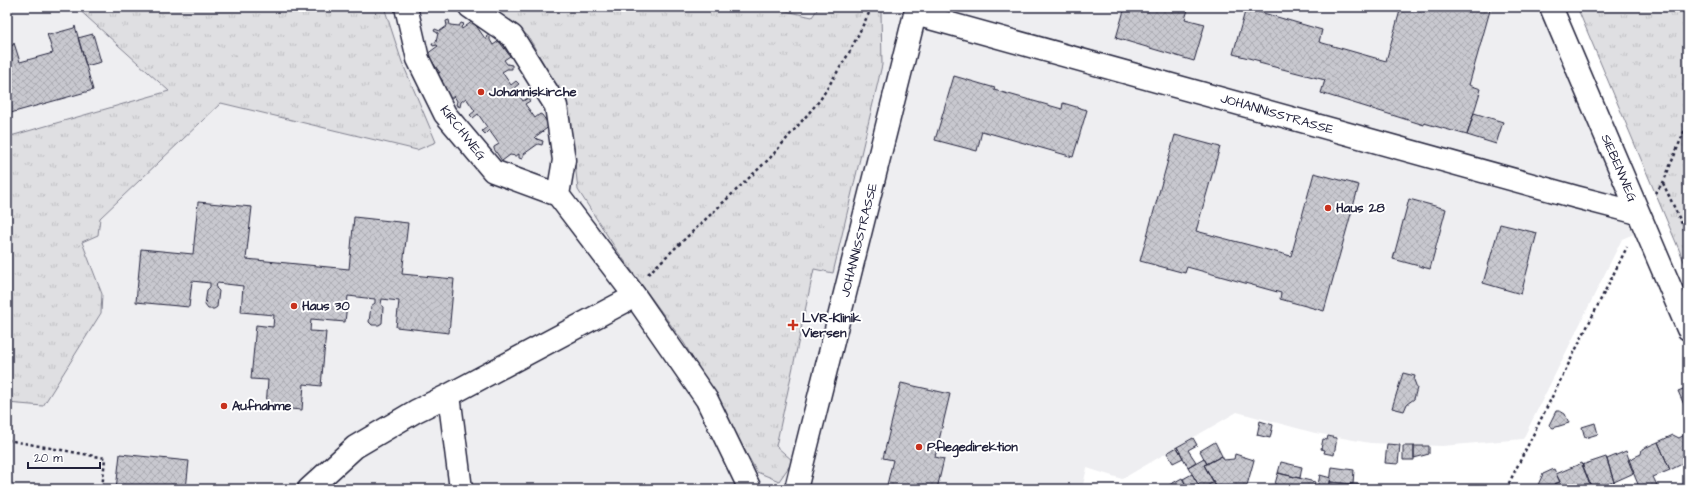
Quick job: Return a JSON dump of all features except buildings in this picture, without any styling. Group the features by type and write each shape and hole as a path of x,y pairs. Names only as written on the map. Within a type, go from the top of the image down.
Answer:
{"street":[{"name":"KIRCHWEG","path":"406,7 418,59 445,114 493,171 558,195"},
{"path":"470,7 512,36 556,106 564,160 558,195 633,294 707,400 750,489"},
{"name":"SIEBENWEG","path":"1550,7 1688,329"},
{"name":"JOHANNISSTRASSE","path":"796,489 916,10 1569,195 1638,213"},
{"path":"309,489 355,447 416,410 449,395 633,294"},
{"path":"449,395 461,489"}],"path":[{"path":"633,294 770,158 820,100 850,53 872,7"},
{"path":"1506,489 1627,247 1638,213 1663,183 1688,122"},
{"path":"1663,183 1688,237"},
{"path":"7,440 105,458 102,489"}],"shaded area":[{"name":"LVR-Klinik Viersen","path":"7,7 1542,7 1636,233 1622,239 1523,439 1442,446 1370,443 1315,433 1237,412 1122,479 1087,468 1082,489 7,489"}],"green space":[{"path":"76,7 384,7 402,62 436,142 417,150 221,103 100,218 98,235 82,242 102,294 101,313 43,406 7,403 7,137 169,91"},
{"path":"490,7 769,7 812,17 819,7 879,7 881,11 882,65 833,273 814,269 776,446 793,461 779,481 757,472 684,343 616,249 578,190 569,109 528,36"},
{"path":"1577,7 1688,7 1688,271"}],"place":[{"name":"Johanniskirche","path":"481,92"},
{"name":"Haus 28","path":"1328,208"},
{"name":"Haus 30","path":"294,306"},
{"name":"LVR-Klinik Viersen","path":"793,325"},
{"name":"Aufnahme","path":"224,406"},
{"name":"Pflegedirektion","path":"919,447"}]}
